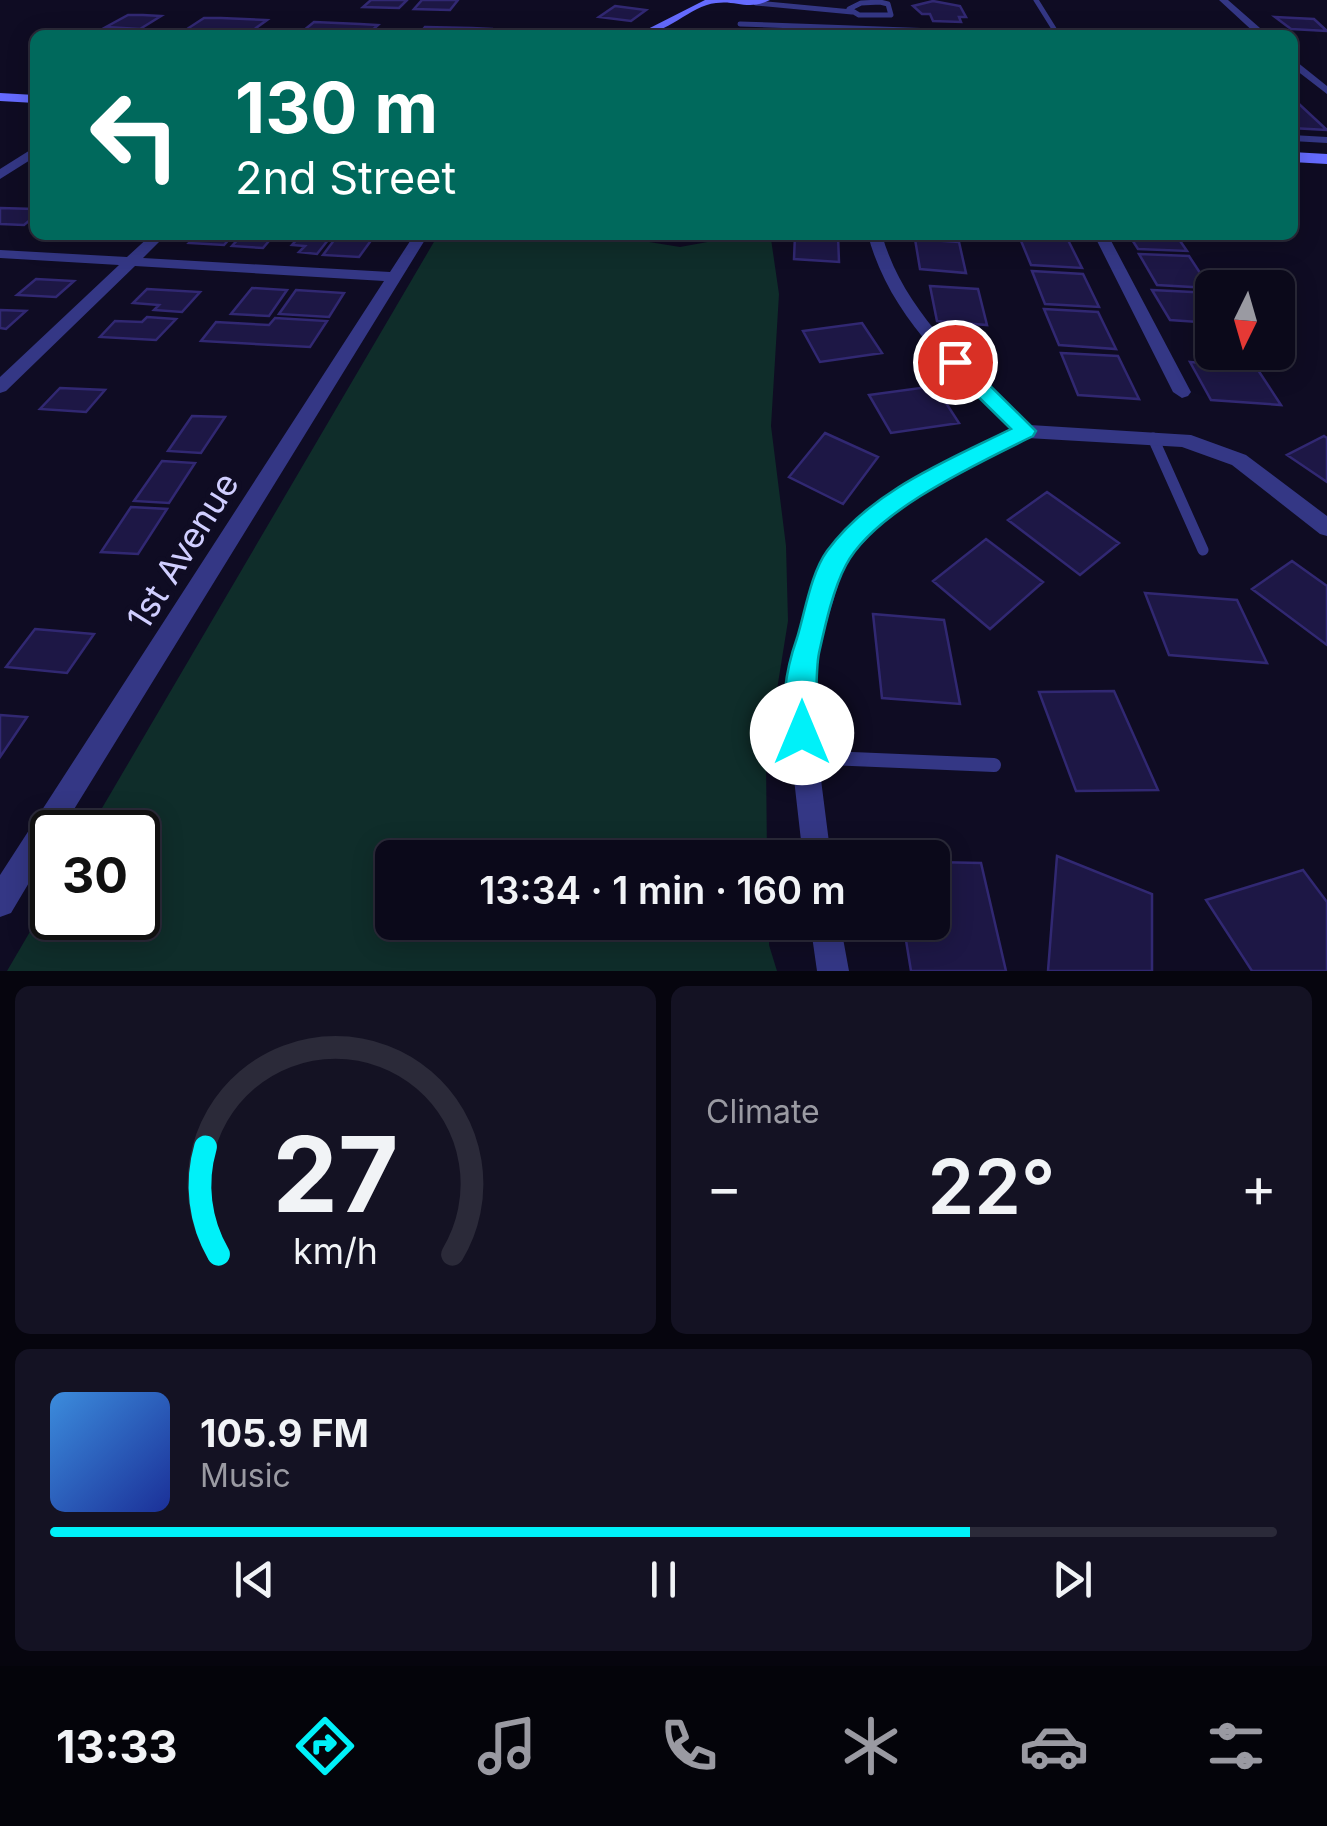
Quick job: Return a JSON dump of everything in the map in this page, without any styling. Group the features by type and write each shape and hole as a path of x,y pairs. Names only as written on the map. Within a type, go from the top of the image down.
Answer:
{"street":[{"path":"653,30 716,0 760,1"},
{"path":"1224,0 1257,30"},
{"path":"674,30 736,3"},
{"path":"1298,66 1327,91"},
{"path":"0,87 30,89"},
{"path":"0,98 30,99"},
{"path":"0,175 30,154"},
{"path":"1298,157 1327,159"},
{"path":"0,388 154,240"},
{"name":"1st Avenue","path":"0,902 418,240"},
{"path":"876,240 883,266 932,340 1025,431"},
{"path":"1104,240 1182,392"},
{"path":"0,254 394,277"},
{"path":"815,840 798,709 805,653 836,559 868,524 920,483 1025,431 1184,440 1239,460 1327,528"},
{"path":"827,940 833,971"}],"lane":[{"path":"786,0 851,9 917,30"},
{"path":"1036,0 1055,30"},
{"path":"760,1 851,9 875,1 888,4 891,15 883,17"},
{"path":"740,24 834,30"},
{"path":"1298,138 1327,140"},
{"path":"1154,438 1203,550"},
{"path":"804,757 994,766"}],"green space":[{"path":"435,240 637,240 680,247 718,240 771,240 779,294 771,426 786,546 788,621 766,758 767,840 375,840 375,940 769,940 777,971 7,971 30,932 30,940 160,940 160,810 101,810"}],"building":[{"path":"371,0 407,0 399,8 363,7"},
{"path":"422,0 458,0 450,10 414,9"},
{"path":"933,1 960,6 966,17 959,17 961,22 933,21 930,14 922,14 913,6"},
{"path":"615,6 646,10 631,21 599,17"},
{"path":"128,15 161,16 140,29 106,27"},
{"path":"1275,17 1314,19 1327,31 1291,29"},
{"path":"204,18 267,20 253,30 186,30"},
{"path":"314,22 378,25 372,30 304,30"},
{"path":"425,27 491,29 490,30 422,30"},
{"path":"1298,103 1327,130 1298,128"},
{"path":"0,208 30,209 30,220 24,225 0,224"},
{"path":"192,240 228,240 224,245 189,243"},
{"path":"237,240 270,240 263,248 232,246"},
{"path":"296,240 328,240 317,254 299,252 305,246 292,245"},
{"path":"334,240 371,240 359,257 323,255"},
{"path":"795,240 838,240 839,262 794,259"},
{"path":"915,240 959,242 966,273 920,269"},
{"path":"1021,240 1068,240 1082,268 1031,265"},
{"path":"1132,240 1179,240 1187,251 1138,249"},
{"path":"1139,254 1189,256 1198,270 1195,270 1195,287 1157,285"},
{"path":"1032,271 1083,274 1099,307 1045,304"},
{"path":"36,279 74,281 56,297 17,295"},
{"path":"930,286 978,289 987,325 937,321"},
{"path":"252,288 287,290 269,316 231,314"},
{"path":"147,289 200,292 182,312 154,310 159,305 133,303"},
{"path":"296,290 344,293 329,317 279,314"},
{"path":"1152,290 1195,292 1195,322 1170,320"},
{"path":"1044,309 1098,312 1116,349 1059,345"},
{"path":"0,310 26,311 6,329 0,328"},
{"path":"147,317 176,319 156,340 100,337 115,321 142,322"},
{"path":"275,318 327,321 310,347 201,341 216,322 269,325"},
{"path":"862,323 882,353 820,362 803,331"},
{"path":"1061,353 1118,356 1139,399 1078,395"},
{"path":"1190,362 1195,362 1195,370 1258,370 1281,405 1211,400"},
{"path":"935,386 959,423 891,433 869,395"},
{"path":"60,388 105,390 86,412 40,409"},
{"path":"192,416 225,417 201,453 168,451"},
{"path":"825,433 878,457 843,504 789,477"},
{"path":"1324,436 1327,438 1327,482 1287,455"},
{"path":"162,461 195,463 169,503 134,501"},
{"path":"1047,492 1119,543 1080,575 1008,520"},
{"path":"131,507 167,509 138,554 101,552"},
{"path":"986,539 1043,582 990,629 933,581"},
{"path":"1292,561 1327,586 1327,645 1252,589"},
{"path":"1145,593 1237,600 1267,663 1169,655"},
{"path":"873,614 944,620 960,704 882,698"},
{"path":"35,629 94,634 67,673 6,667"},
{"path":"1114,691 1158,790 1076,791 1039,692"},
{"path":"0,715 27,717 0,757"},
{"path":"1057,856 1152,894 1152,971 1048,971"},
{"path":"950,862 981,863 1006,971 911,971 906,940 950,940"},
{"path":"1303,870 1327,902 1327,971 1252,971 1206,900"}],"route":[{"path":"802,733 798,709 805,653 836,559 868,524 920,483 1025,431 955,362"}]}
